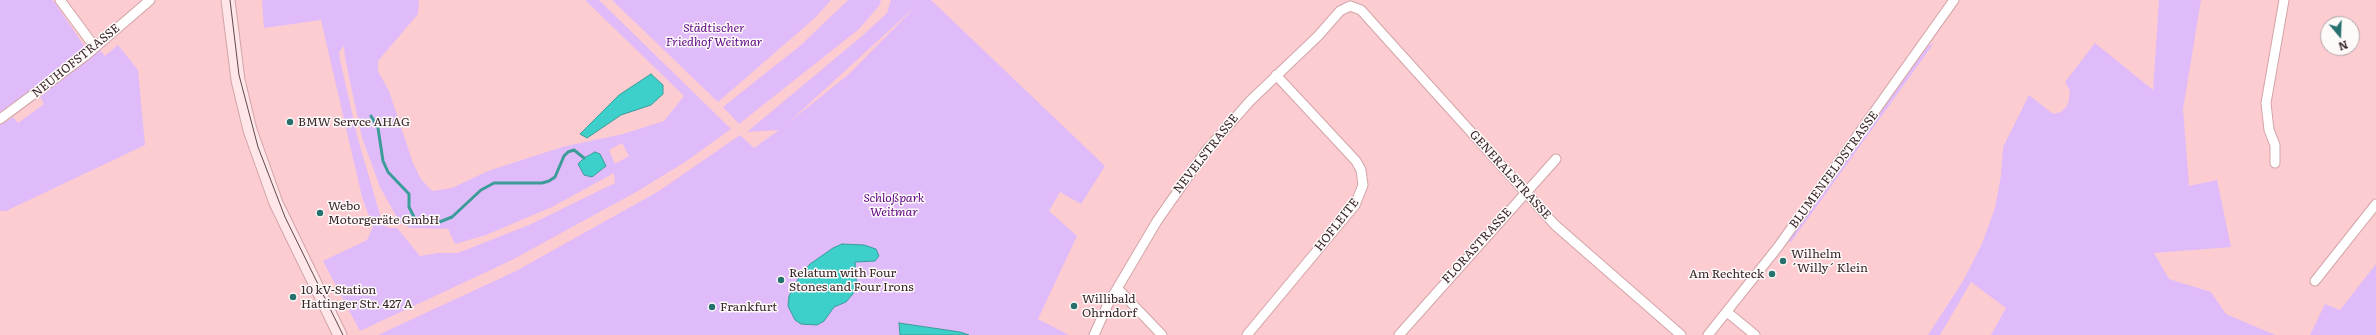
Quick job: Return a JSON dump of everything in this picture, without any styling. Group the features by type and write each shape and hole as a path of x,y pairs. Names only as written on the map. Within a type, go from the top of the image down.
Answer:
{"main road":[{"path":"228,0 238,80 250,130 276,203 340,335"}],"street":[{"path":"60,0 94,46"},
{"name":"NEUHOFSTRASSE","path":"0,119 85,56 94,46 150,0"},
{"name":"BLUMENFELDSTRASSE","path":"1708,335 1778,247 1954,0"},
{"path":"2275,163 2275,145 2269,130 2266,104 2284,0"},
{"name":"NEVELSTRASSE","path":"1094,335 1118,289 1157,221 1206,151 1233,118 1318,36 1349,3"},
{"name":"GENERALSTRASSE","path":"1349,3 1361,10 1555,225 1681,335"},
{"name":"HOFLEITE","path":"1247,335 1355,205 1363,185 1361,170 1356,162 1276,75"},
{"name":"FLORASTRASSE","path":"1399,335 1556,159"},
{"path":"2315,282 2376,204"},
{"path":"1118,289 1162,335"},
{"path":"1727,312 1756,335"}],"green space":[{"path":"0,0 53,0 85,47 23,97 0,112"},
{"path":"262,0 419,0 418,14 378,61 378,71 389,91 413,163 421,179 432,191 452,188 488,171 562,147 623,134 664,121 684,96 585,0 599,0 731,129 685,162 638,191 510,261 360,331 323,261 367,240 373,227 362,197 321,20 264,28","holes":["344,46 345,58 362,138 380,187 400,223 411,228 448,229 455,244 486,235 552,207 614,173 615,183 529,225 458,253 438,253 420,256 397,228 390,228 383,225 358,139 340,60 339,52","622,143 629,156 615,164 609,150"]},
{"name":"Städtischer Friedhof Weitmar","path":"612,0 831,0 816,17 718,102"},
{"path":"848,0 881,0 879,6 859,29 739,124 723,107 801,45"},
{"name":"Schloßpark Weitmar","path":"891,0 931,0 1105,166 1081,204 1060,192 1049,211 1077,236 1038,319 1069,335 378,335 516,271 659,191 740,135 754,148 779,130 747,132 862,36 887,13","holes":["917,5 849,74 788,123"]},
{"path":"2159,0 2201,0 2183,109 2189,186 2217,180 2231,247 2154,253 2169,279 2211,292 2226,314 2275,335 1991,335 2006,308 1971,282 1940,335 1928,335 1963,281 1981,246 1995,208 2001,175 2003,147 2029,95 2053,114 2061,112 2067,106 2069,100 2070,91 2065,82 2095,43 2153,90"},
{"path":"1934,43 1790,243 1789,240 1928,46"},
{"path":"118,45 138,70 145,145 6,211 0,211 0,125 13,117 18,123 44,104 40,97 99,49 105,56"},
{"path":"2376,264 2376,335 2310,335 2325,304 2340,310"}],"water":[{"path":"651,74 663,85 663,94 651,105 621,115 587,138 580,134 619,95"},
{"path":"595,152 600,154 606,166 592,177 584,175 578,164 584,158"},
{"path":"842,244 864,245 876,249 879,256 875,261 855,262 857,289 846,302 834,307 824,321 817,325 801,324 795,320 788,306 789,296 802,272 810,264 833,248"},
{"path":"899,323 960,332 969,335 900,335"}],"waterway":[{"path":"371,116 378,128 383,161 388,172 409,194 409,207 415,219 425,223 437,223 452,217 481,190 494,183 542,183 549,181 555,177 564,156 568,152 574,150 584,158"}],"tram line":[{"path":"230,0 239,75 258,147 285,217 343,335"}],"place":[{"name":"BMW Servce AHAG","path":"290,122"},
{"name":"Webo Motorgeräte GmbH","path":"320,213"},
{"name":"Wilhelm ´Willy´ Klein","path":"1783,261"},
{"name":"Am Rechteck","path":"1772,274"},
{"name":"Relatum with Four Stones and Four Irons","path":"781,280"},
{"name":"10 kV-Station Hattinger Str. 427 A","path":"293,297"},
{"name":"Willibald Ohrndorf","path":"1074,306"},
{"name":"Frankfurt","path":"712,307"}]}
